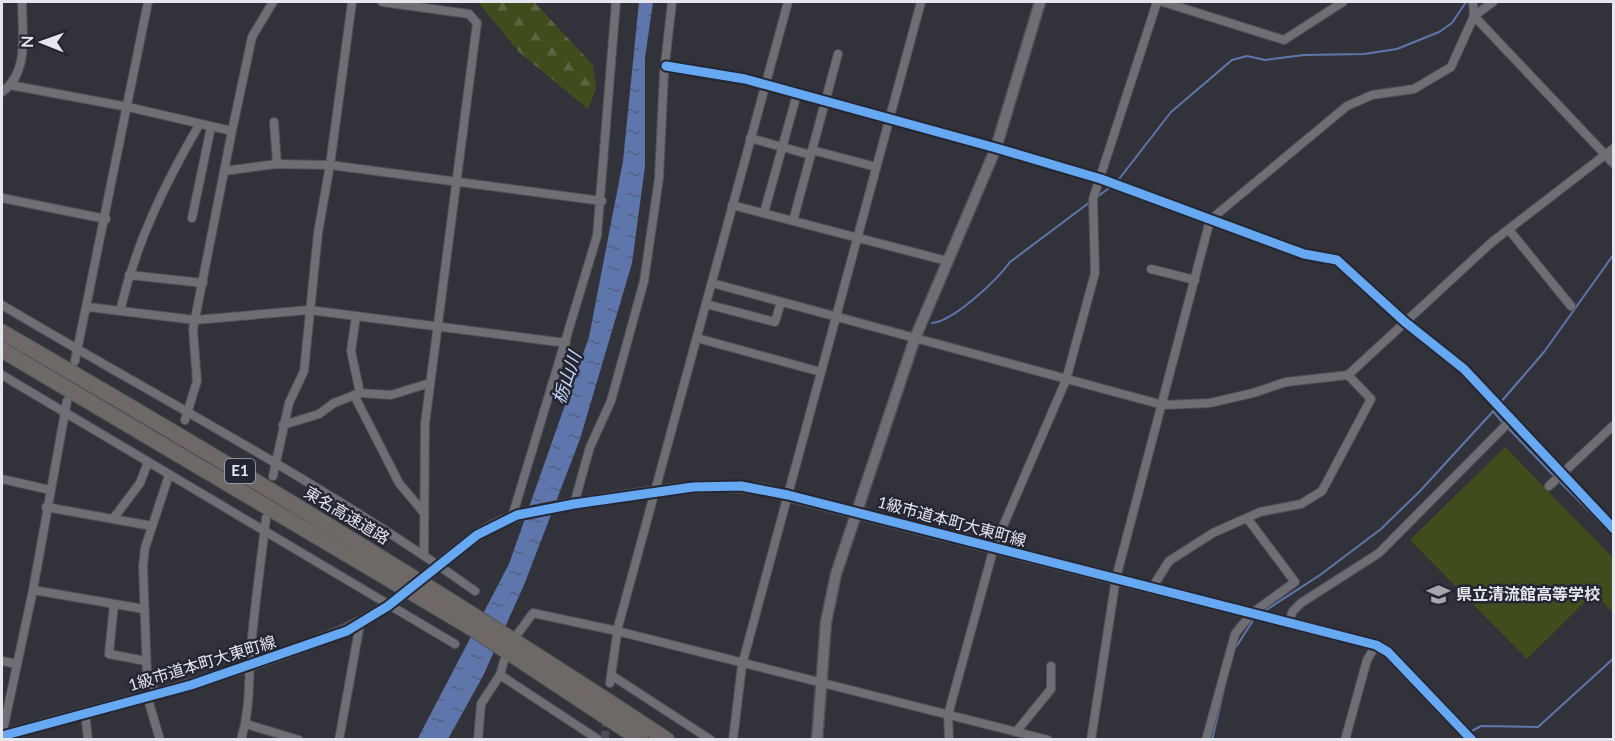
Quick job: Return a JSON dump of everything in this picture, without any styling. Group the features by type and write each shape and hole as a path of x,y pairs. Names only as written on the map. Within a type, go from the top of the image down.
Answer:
{"highway":[{"name":"東名高速道路","path":"2,332 213,455 510,645 667,740"},
{"name":"東名高速道路","path":"2,350 472,621"},
{"name":"東名高速道路","path":"510,645 641,740"}],"street":[{"path":"2,92 10,85 21,66 22,2"},
{"path":"75,362 106,219 148,2"},
{"path":"187,415 197,381 193,337 195,320 232,131 252,37 273,2"},
{"path":"273,476 289,403 304,371 309,310 352,2"},
{"path":"382,2 469,14 477,23 425,424 424,555"},
{"path":"514,516 597,236 602,201 616,2"},
{"path":"572,504 590,447 611,401 644,281 659,178 672,2"},
{"path":"711,740 610,679 617,631 788,2"},
{"path":"733,740 742,665 921,2"},
{"path":"817,740 829,598 915,338 996,148 1040,2"},
{"path":"949,740 948,715 994,547 1066,381 1095,273 1093,199 1157,2"},
{"path":"1163,2 1284,40 1343,2"},
{"path":"1091,740 1116,578 1210,220 1347,106 1372,95 1414,89 1451,67 1473,16 1473,2"},
{"path":"1473,16 1493,2"},
{"path":"1473,16 1614,165"},
{"path":"793,221 838,54"},
{"path":"666,66 745,78 996,148 1101,179 1304,255 1337,260 1405,322 1464,369 1507,425 1561,474 1614,529"},
{"path":"10,85 128,107 210,128 232,131"},
{"path":"764,213 797,94"},
{"path":"274,122 277,164"},
{"path":"120,311 129,275 155,204 199,124"},
{"path":"192,218 210,128"},
{"path":"750,138 876,167"},
{"path":"712,282 1066,381 1163,405 1210,403 1253,393 1286,382 1348,375 1509,230 1614,148"},
{"path":"224,171 277,164 330,165 602,201"},
{"path":"2,198 106,219"},
{"path":"732,205 946,261"},
{"path":"1509,230 1571,306"},
{"path":"1151,269 1195,280"},
{"path":"129,275 203,283"},
{"path":"706,304 775,322 781,302"},
{"path":"2,305 424,555 475,591"},
{"path":"88,307 195,320 309,310 566,343"},
{"path":"356,316 351,351 357,394 399,483 425,513"},
{"path":"697,338 822,372"},
{"path":"2,375 455,644"},
{"path":"1152,588 1162,570 1180,553 1213,533 1260,512 1301,504 1322,491 1371,399 1348,375"},
{"path":"283,425 319,414 334,403 357,394 392,395 430,383"},
{"path":"2,736 33,590 46,507 67,401"},
{"path":"1288,622 1293,611 1301,603 1379,553 1507,425"},
{"path":"1549,486 1614,425"},
{"path":"113,519 140,483 148,462"},
{"path":"160,740 147,674 142,567 168,475 169,464"},
{"path":"2,479 50,490"},
{"name":"1級市道本町大東町線","path":"428,574 477,535 514,516 572,504 654,493 746,486 856,511 1375,645"},
{"path":"46,507 152,526"},
{"path":"241,740 250,702 250,666 266,518"},
{"path":"1206,740 1230,646 1252,613 1295,582 1247,518"},
{"path":"33,590 144,609"},
{"name":"1級市道本町大東町線","path":"2,736 250,666 360,624 401,596"},
{"path":"114,604 109,654 146,661"},
{"path":"478,740 482,704 500,675 510,645 533,613 617,631 742,665 1048,740"},
{"path":"339,740 360,624"},
{"path":"1345,740 1367,660 1375,645 1389,652 1469,737"},
{"path":"2,661 17,664"},
{"path":"1016,732 1051,689 1051,666"},
{"path":"500,675 603,739"},
{"path":"85,712 88,740"},
{"path":"246,724 299,740"}],"green space":[{"path":"478,2 534,2 593,65 596,89 588,109 519,52"},
{"path":"1505,447 1613,558 1613,613 1594,593 1527,659 1410,540"}],"water":[{"path":"639,2 653,2 645,58 645,166 632,263 580,439 524,585 483,676 448,739 417,740 509,564 589,337 623,161"}],"waterway":[{"path":"1116,183 1171,112 1232,60 1247,56 1265,60 1304,55 1364,54 1397,49 1439,32 1452,23 1466,2"},
{"path":"1097,197 1112,186"},
{"path":"932,323 941,321 963,308 985,289 1010,262 1090,202"},
{"path":"1500,403 1544,352 1614,254"},
{"path":"1263,612 1320,575 1381,529 1420,491 1497,407"},
{"path":"1493,411 1503,423"},
{"path":"1507,427 1555,477"},
{"path":"1559,481 1614,536"},
{"path":"1236,647 1254,619"},
{"path":"1470,732 1481,726 1538,727 1614,658"},
{"path":"1212,740 1226,681"}],"tunnel":[{"path":"605,739 607,715"}],"cycle path":[{"path":"666,66 745,79 996,148 1101,179 1304,254 1337,260 1405,322 1464,369 1614,529"},
{"path":"2,736 191,685 347,631 388,606 477,535 517,515 574,504 693,487 741,486 788,495 1376,645 1388,652 1472,740"}],"place":[{"name":"県立清流館高等学校","path":"1438,594"}],"water label":[{"name":"栃山川","path":"567,378"}]}
